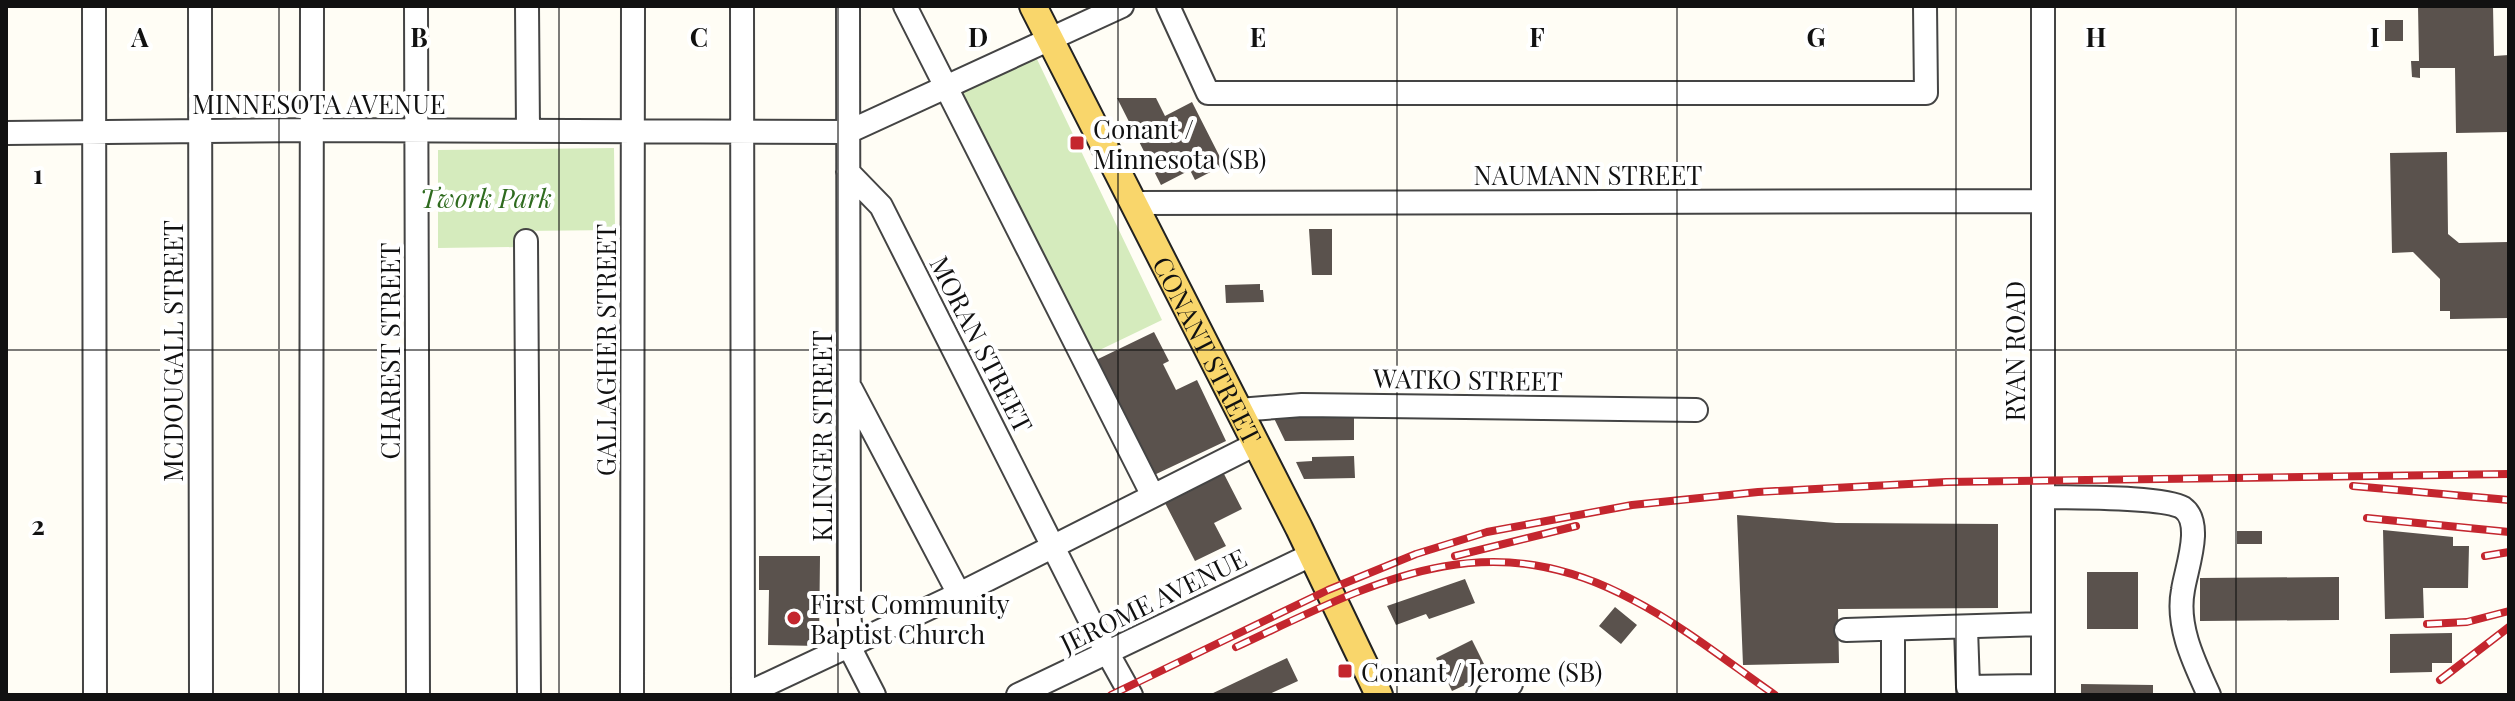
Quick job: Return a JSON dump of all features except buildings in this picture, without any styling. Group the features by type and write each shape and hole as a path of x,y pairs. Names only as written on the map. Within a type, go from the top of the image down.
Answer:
{"main road":[{"name":"CONANT STREET","path":"1033,6 1239,410 1379,695"}],"street":[{"path":"94,6 95,695"},
{"name":"MCDOUGALL STREET","path":"200,6 201,695"},
{"path":"311,695 312,6"},
{"name":"CHAREST STREET","path":"416,6 418,695"},
{"path":"527,6 528,130"},
{"name":"GALLAGHER STREET","path":"632,695 633,6"},
{"path":"742,6 744,695 959,594 1256,444"},
{"path":"848,6 848,172"},
{"path":"905,6 1153,496"},
{"path":"848,132 1122,6"},
{"path":"1168,6 1208,93 1926,93 1925,6"},
{"name":"RYAN ROAD","path":"2043,6 2043,690"},
{"name":"MINNESOTA AVENUE","path":"6,133 312,130 848,132"},
{"name":"KLINGER STREET","path":"848,172 851,646 874,695"},
{"name":"MORAN STREET","path":"848,172 881,206 1131,695"},
{"name":"NAUMANN STREET","path":"1134,203 2042,201"},
{"path":"526,241 529,695"},
{"path":"849,385 959,594"},
{"name":"WATKO STREET","path":"1239,410 1302,405 1696,410"},
{"path":"2043,497 2147,500 2183,508 2193,520 2193,542 2182,594 2183,631 2209,695"},
{"name":"JEROME AVENUE","path":"1018,695 1311,555"},
{"path":"1846,630 2043,624"},
{"path":"1966,628 1968,687 2043,690"},
{"path":"1893,629 1893,695"},
{"path":"1488,695 1511,684"}],"green space":[{"path":"1035,55 1162,320 1083,358 956,93"},
{"name":"Twork Park","path":"614,148 615,230 521,231 520,247 438,248 438,150"}],"railway":[{"path":"1111,695 1328,590 1416,554 1487,532 1632,505 1758,492 1946,482 2509,474"},
{"path":"2353,486 2509,500"},
{"path":"2367,518 2509,532"},
{"path":"1455,556 1576,526"},
{"path":"2485,556 2509,552"},
{"path":"1236,647 1335,601 1430,569 1478,562 1527,564 1579,576 1652,610 1775,695"},
{"path":"2427,624 2467,622 2509,611"},
{"path":"2440,680 2509,627"}],"place":[{"name":"Conant / Minnesota (SB)","path":"1077,143"},
{"name":"First Community Baptist Church","path":"794,618"},
{"name":"Conant / Jerome (SB)","path":"1345,671"}]}
